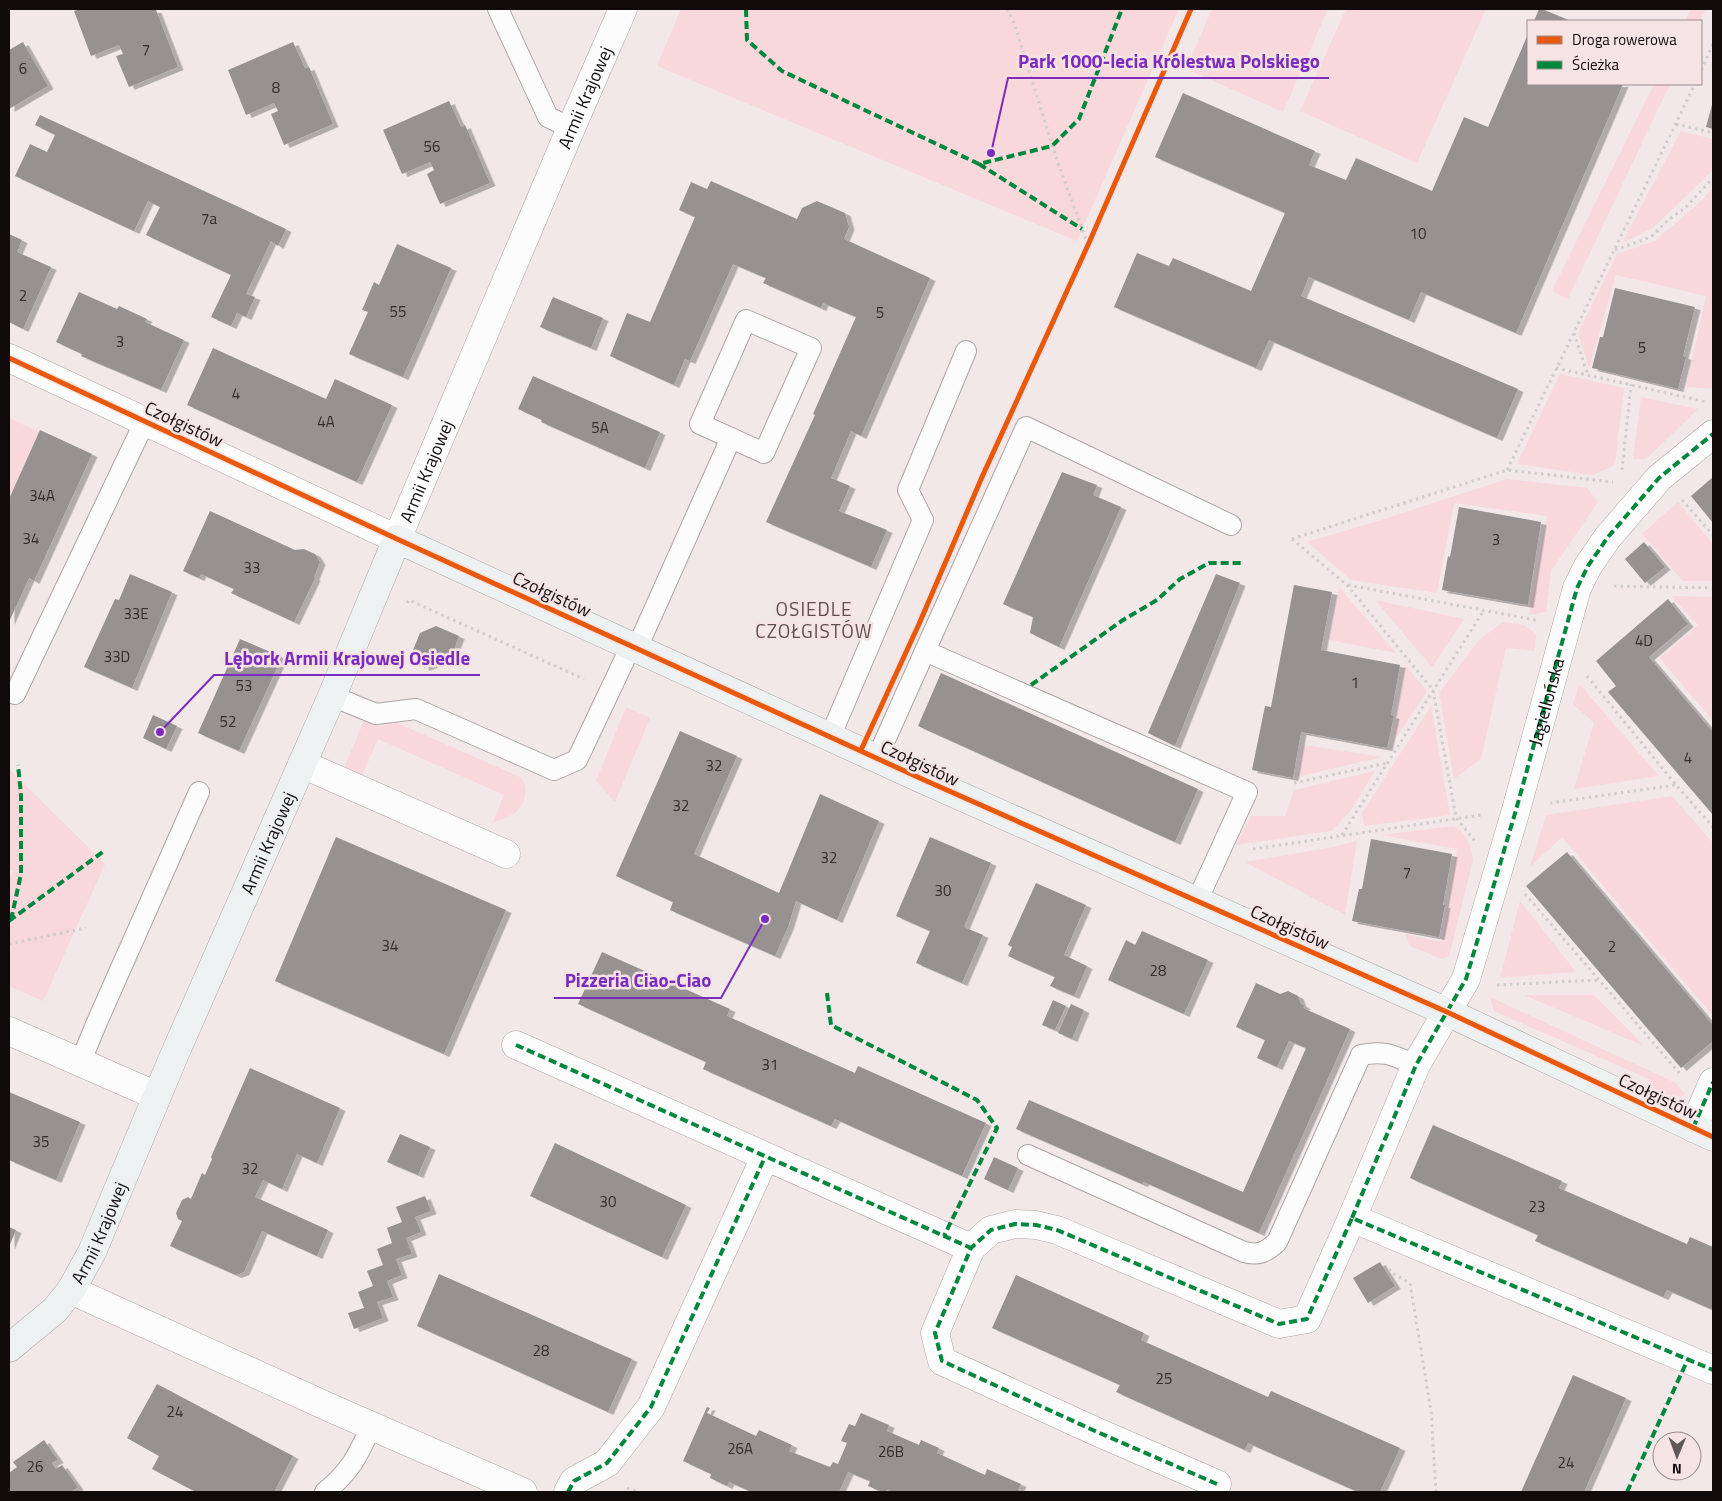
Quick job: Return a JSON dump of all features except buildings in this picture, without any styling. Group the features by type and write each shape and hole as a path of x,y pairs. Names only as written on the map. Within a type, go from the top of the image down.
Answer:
{"street":[{"name":"Armii Krajowej","path":"9,1348 56,1310 71,1290 92,1252 157,1096 332,696 571,128 624,9"},
{"name":"Czołgistów","path":"9,358 397,539 830,737 1447,1012 1703,1132"},
{"name":"Jagiellońska","path":"971,1248 991,1230 1015,1224 1036,1225 1057,1230 1279,1324 1307,1319 1416,1066 1466,978 1516,810 1577,588 1588,566 1608,537 1659,478 1713,434"},
{"path":"302,764 506,854"},
{"path":"9,1031 157,1096"},
{"path":"516,1045 971,1248 935,1332 942,1361 1217,1484"},
{"path":"1703,1132 1713,1082"},
{"path":"568,1492 574,1481 607,1463 651,1407 765,1157"},
{"path":"1352,1218 1713,1370"},
{"path":"71,1290 523,1492"}],"lane":[{"path":"498,9 548,117 571,128"},
{"path":"746,320 811,348 764,453 731,438 700,424 746,320"},
{"path":"830,737 923,520 908,490 966,351"},
{"path":"15,694 145,421"},
{"path":"877,758 1026,427 1231,524"},
{"path":"332,696 376,714 416,709 554,770 577,760 610,690 634,647 731,438"},
{"path":"924,651 1247,792 1197,901"},
{"path":"80,1063 96,1022 199,792"},
{"path":"1028,1155 1244,1252 1255,1255 1267,1252 1277,1242 1361,1055 1387,1053 1416,1066"},
{"path":"325,1492 342,1479 349,1470 372,1426"}],"path":[{"path":"1007,9 1014,23 1057,160 1088,245"},
{"path":"1702,68 1713,44"},
{"path":"1507,470 1694,85"},
{"path":"1676,124 1713,133"},
{"path":"1614,251 1650,237 1668,220 1685,208 1713,178"},
{"path":"1574,332 1588,375"},
{"path":"1556,368 1713,404"},
{"path":"1622,473 1631,384"},
{"path":"1480,847 1456,818 1433,690 1347,585 1292,539 1507,470 1620,483"},
{"path":"1681,499 1713,535"},
{"path":"1347,585 1539,620"},
{"path":"1606,586 1713,588"},
{"path":"404,609 408,600 610,690"},
{"path":"1342,835 1484,610"},
{"path":"1586,674 1676,785 1713,827"},
{"path":"1294,783 1387,763"},
{"path":"1544,804 1676,785"},
{"path":"1245,850 1489,814"},
{"path":"1521,890 1685,1079"},
{"path":"9,944 86,928"},
{"path":"1493,985 1599,980"},
{"path":"1395,1235 1384,1262 1392,1273 1410,1283 1431,1411 1436,1492"}],"shaded area":[{"path":"681,9 1179,9 1077,241 657,66"},
{"path":"1212,9 1328,9 1283,112 1186,69"},
{"path":"1346,9 1486,9 1417,163 1300,111"},
{"path":"1691,9 1706,9 1700,20 1686,20"},
{"path":"1654,85 1670,85 1568,299 1552,291"},
{"path":"1681,131 1713,139 1713,170 1653,228 1622,243"},
{"path":"1713,188 1713,389 1686,387 1706,296 1616,275 1589,368 1578,333 1617,254 1655,241 1699,203"},
{"path":"1560,374 1624,388 1615,465 1593,475 1517,464"},
{"path":"1641,397 1698,409 1646,459 1633,459"},
{"path":"9,418 39,432 9,499"},
{"path":"1507,479 1587,488 1598,502 1551,571 1546,612 1529,615 1547,516 1454,503 1437,593 1351,580 1307,542 1375,522"},
{"path":"1678,502 1713,544 1713,581 1683,581 1642,534"},
{"path":"1339,587 1396,653 1329,640"},
{"path":"1671,596 1713,597 1713,721 1660,658 1698,625"},
{"path":"1375,600 1464,619 1432,667"},
{"path":"1503,622 1524,625 1536,634 1535,651 1506,648 1481,759 1454,779 1439,693 1479,640"},
{"path":"1405,665 1427,691 1394,741"},
{"path":"1579,684 1659,776 1574,789 1594,723 1573,704"},
{"path":"1431,706 1450,815 1364,826 1362,813"},
{"path":"626,707 650,718 615,802 596,781"},
{"path":"365,719 380,726 395,722 520,777 525,785 523,803 513,814 493,822 504,795 378,739 362,776 357,779 344,767"},
{"path":"1304,745 1382,757 1297,777"},
{"path":"9,769 105,864 43,1001 9,986 9,879 13,871 9,869"},
{"path":"1375,771 1351,810 1332,831 1235,845 1251,816 1285,816 1294,790"},
{"path":"1672,796 1713,843 1713,1016 1562,837 1530,867 1546,815"},
{"path":"1453,826 1465,836 1471,849 1473,860 1449,956 1442,959 1410,946 1405,934 1442,942 1457,849 1381,835"},
{"path":"1357,841 1345,915 1245,862 1334,847"},
{"path":"1520,901 1576,972 1500,978"},
{"path":"1524,995 1594,995 1644,1046"},
{"path":"1490,997 1676,1083 1686,1095 1672,1096 1664,1094 1651,1087 1649,1079 1494,1011"}],"marked path":[{"path":"746,9 747,40 782,71 979,164 1052,146 1079,119 1122,9"},
{"path":"979,164 1082,229"},
{"path":"1352,1218 1416,1065 1466,979 1516,810 1577,588 1588,566 1608,537 1659,478 1713,434"},
{"path":"1031,685 1123,620 1157,600 1180,579 1209,563 1243,563"},
{"path":"11,920 21,874 21,795 18,765"},
{"path":"9,921 104,851"},
{"path":"827,993 831,1025 977,1100 997,1128 944,1236"},
{"path":"516,1045 971,1248"},
{"path":"1693,1128 1713,1082"},
{"path":"568,1492 574,1481 607,1463 651,1407 765,1157"},
{"path":"1217,1484 942,1361 935,1333 971,1248 991,1230 1015,1224 1036,1225 1057,1230 1279,1324 1307,1319 1352,1218 1713,1370"},
{"path":"1627,1492 1688,1359"}],"cycle path":[{"path":"861,750 919,624 982,477 1088,245 1191,9"},
{"path":"9,358 397,539 922,779 1447,1012 1713,1137"}],"place":[{"name":"Park 1000-lecia Królestwa Polskiego","path":"991,153"},
{"name":"Lębork Armii Krajowej Osiedle","path":"160,732"},
{"name":"Pizzeria Ciao-Ciao","path":"765,919"}],"district":[{"name":"OSIEDLE CZOŁGISTÓW","path":"814,619"}]}
